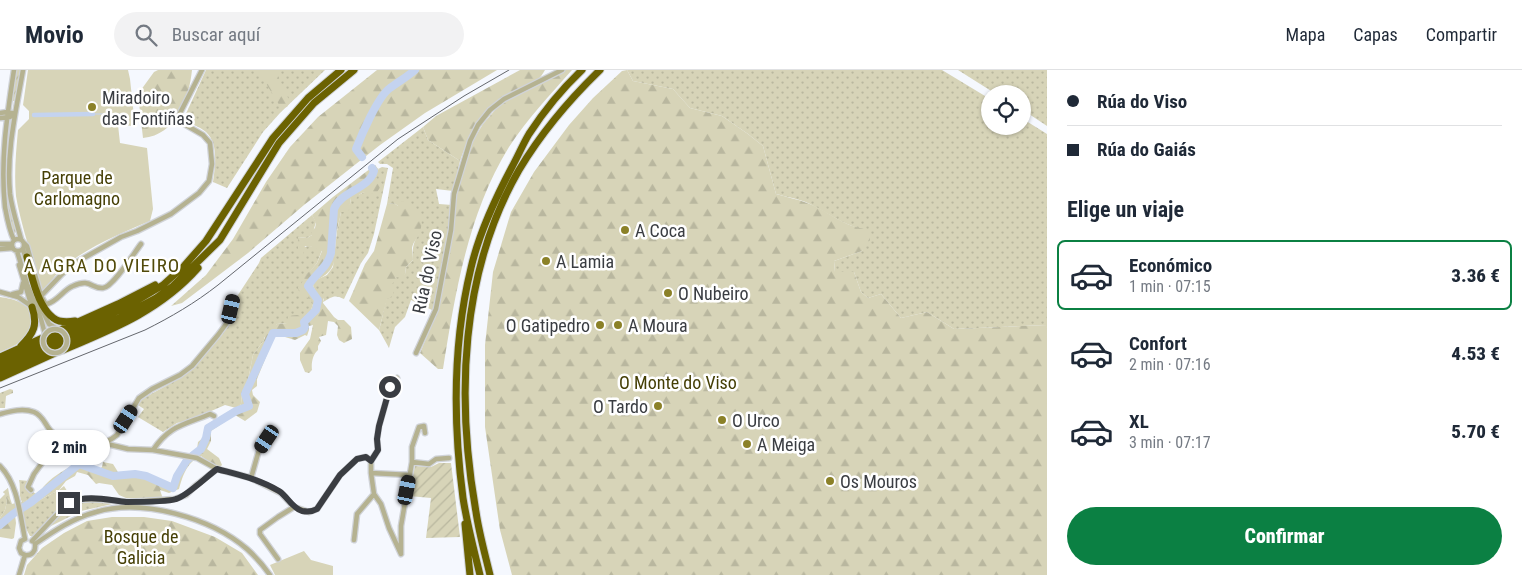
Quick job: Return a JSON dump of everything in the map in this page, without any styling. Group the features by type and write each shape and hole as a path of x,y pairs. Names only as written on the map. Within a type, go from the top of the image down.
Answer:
{"highway":[{"path":"0,364 126,308 163,285 184,266 206,241 273,138 308,98 341,70"},
{"path":"63,350 100,335 152,308 174,292 193,274 220,240 279,143 314,103 354,70"},
{"path":"470,575 457,416 458,347 461,319 471,267 497,194 529,134 582,70"},
{"path":"490,575 476,512 468,460 465,416 466,347 479,268 505,198 519,169 562,111 600,70"},
{"path":"0,371 119,318 156,298 173,286 220,240"},
{"path":"25,256 37,292 48,313 60,321 82,320"},
{"path":"0,357 150,288 184,266"},
{"path":"17,350 33,333 35,326 35,304"},
{"path":"0,378 55,353"},
{"path":"463,498 480,575"}],"street":[{"path":"14,70 1,161 1,184 6,217 14,246 25,256 45,304 55,300 64,291 79,284 88,283 100,288 108,286 141,244"},
{"path":"22,70 10,150 10,196 23,244 35,304 49,324 64,332 67,339 63,350 55,353 48,351 42,341 45,334 50,330 57,329"},
{"path":"41,296 75,263 121,237 171,214 199,193 209,181 212,164 210,143 203,135 178,121 178,117 202,70"},
{"name":"Rúa do Viso","path":"416,353 432,319 437,302 451,230 454,194 470,141 478,125 490,110 504,99 562,70"},
{"path":"10,150 7,116 21,78"},
{"path":"0,108 7,116"},
{"path":"0,113 7,116"},
{"path":"0,118 7,116"},
{"path":"14,246 17,238 23,244"},
{"path":"0,244 14,246"},
{"path":"0,249 23,244"},
{"path":"25,256 19,269 41,318 45,334"},
{"path":"0,292 17,294 21,292 23,281"},
{"path":"12,294 35,304"},
{"path":"0,414 15,410 34,412 43,418 52,432 80,445 113,438 117,435 139,398 180,375 192,366 229,320 234,298"},
{"path":"397,378 390,387 379,426 378,450 371,461 371,473 374,494 381,504 401,554 401,526 412,462 412,447 419,427 424,426 425,434"},
{"path":"153,450 166,433 176,426 192,422 210,414 214,416"},
{"path":"31,490 28,486 31,478 61,437"},
{"path":"251,478 259,450 267,439"},
{"path":"101,442 128,449 153,450 200,459 217,469 251,478 281,492 294,507 303,511 314,511 317,509 340,475 357,459 366,457 371,461"},
{"path":"412,462 429,464 436,459 449,458"},
{"path":"0,466 10,480 16,497 25,539"},
{"path":"34,542 63,508 75,500 94,499 129,502 175,500 186,495 217,469"},
{"path":"371,473 410,475"},
{"path":"354,540 358,514 374,494"},
{"path":"278,558 260,534 260,530 278,516 294,507"},
{"path":"25,539 34,542 65,525 97,512 120,508 146,509 181,515 217,530 246,548 260,561 270,575"},
{"path":"25,539 21,541 19,548 20,552 25,555 34,553 36,549 34,542"},
{"path":"19,575 25,555"}],"green space":[{"path":"16,70 21,70 14,101 11,101"},
{"name":"Parque de Carlomagno","path":"28,70 128,70 135,126 118,125 120,143 147,148 153,209 150,221 99,244 74,259 55,276 44,293 42,293 16,196 15,171 18,130 29,119 29,111 23,105"},
{"path":"158,70 192,70 188,92 179,114 172,123 164,130 143,138 138,94 154,72"},
{"path":"206,70 325,70 263,132 227,188 213,182 215,156 210,137 204,130 184,118"},
{"path":"258,70 275,70 290,102 287,107 281,108"},
{"path":"377,70 497,70 425,113 380,145 304,205 248,253 182,303 171,306 206,275 233,239 266,182 290,147 318,117"},
{"path":"520,70 545,70 534,82 503,98 488,110 471,133 460,161 428,140 423,127 436,116"},
{"path":"565,70 572,70 539,107 509,147 483,199 473,226 458,283 443,369 438,369 420,353 439,307 453,231 456,196 472,142 483,124 506,101"},
{"path":"627,70 942,70 981,94 981,135 1031,135 1031,124 1047,134 1047,325 954,329 927,312 901,318 881,294 868,298 861,292 854,272 835,272 834,261 862,251 869,230 846,224 806,202 776,194 763,146 748,134 722,116 690,108 673,89 633,81"},
{"name":"O Monte do Viso","path":"627,70 633,81 673,89 690,108 722,116 763,146 776,194 815,206 852,226 869,229 870,240 862,251 834,261 835,272 854,272 861,292 868,298 881,294 901,318 927,312 954,329 1047,325 1047,575 512,575 500,530 485,427 485,345 493,272 511,212 534,172 569,125 593,98 622,71"},
{"path":"958,70 1047,70 1047,126 1031,115 1031,85 982,85"},
{"path":"423,127 428,140 460,161 453,191 436,189 439,204 452,205 435,305 432,310 411,300 405,317 395,327 389,348 379,330 387,296 394,279 405,274 406,267 413,260 413,246 419,233 398,206 394,203 387,204 393,168 378,162"},
{"path":"375,165 379,170 379,174 376,177 382,184 376,194 363,193 355,200 351,198 349,210 341,212 336,232 335,257 332,268 323,277 315,281 313,285 315,290 324,295 323,303 334,317 338,320 344,320 351,327 352,339 344,343 339,340 337,335 338,326 334,322 328,321 326,335 319,337 321,341 313,359 312,370 309,373 305,372 300,360 300,353 310,339 313,325 309,326 307,336 305,335 295,340 282,334 275,335 257,379 257,386 252,390 253,395 260,402 257,412 245,421 235,415 211,431 211,441 207,449 219,458 222,465 220,467 217,468 201,456 192,462 186,470 179,489 169,493 160,490 163,499 126,498 119,495 112,485 96,484 88,475 77,472 59,490 32,504 25,513 15,515 14,538 0,537 0,518 5,510 6,498 10,498 12,504 35,497 53,478 79,462 99,469 102,467 103,462 113,464 118,472 146,476 172,486 182,465 188,456 197,449 198,442 204,437 208,424 241,404 253,355 264,340 267,330 277,324 287,323 288,316 301,316 311,310 313,304 311,299 302,296 298,287 301,285 305,275 317,263 322,251 305,246 302,260 298,251 298,237 307,238 312,235 311,231 315,228 316,223 312,215"},
{"path":"382,167 388,168 368,253 361,263 344,299 335,296 323,302 324,299 315,290 313,285 314,281 327,275 333,267 341,212 350,204 351,198 365,192 376,177 378,169"},
{"path":"4,190 8,190 18,232 13,233 6,207"},
{"path":"402,201 416,209 422,223 412,250 413,260 406,267 402,278 396,277 392,284 394,291 392,297 387,299 379,330 349,301 365,264 374,251 387,204 394,203 398,206"},
{"path":"312,215 316,222 312,235 307,238 298,237 298,251 309,246 322,250 317,263 308,274 313,304 311,310 307,314 287,323 277,324 264,338 253,355 241,404 236,408 225,405 193,419 177,423 163,432 138,417 144,409 138,405 142,399 182,377 221,336 231,322 236,298 261,258"},
{"path":"0,297 11,299 26,306 31,314 32,323 26,337 0,352"},
{"path":"10,389 13,390 13,393 6,396 5,408 0,408 0,393"},
{"path":"439,463 451,463 460,537 426,538 431,498 409,496 415,466 431,467"},
{"path":"19,480 29,481 28,489 38,495 22,502"},
{"path":"64,486 69,494 63,499 66,503 34,536 30,536 24,525 23,513 32,504"},
{"path":"8,488 10,498 6,498 5,510 0,518 0,499 5,494 3,492"},
{"path":"76,501 117,503 81,511 47,528 63,510"},
{"name":"Bosque de Galicia","path":"112,517 144,517 172,521 215,537 242,553 258,575 24,575 27,565 42,548 64,533 87,521"},
{"path":"304,551 311,560 333,566 333,575 275,575 270,565"}],"waterway":[{"path":"362,157 356,149 380,99 385,92 415,70"},
{"path":"93,114 125,114"},
{"path":"34,115 93,114"},
{"path":"0,525 79,464 113,476 135,474 146,476 173,488 177,476 187,460 201,449 208,428 236,411 249,406 245,394 273,333 296,333 303,330 305,327 304,322 316,310 318,300 308,286 324,266 331,253 334,209 342,198 367,182 374,171 372,168"}],"railway":[{"path":"0,388 145,330 201,298 398,139 464,96 509,70"}],"place":[{"name":"Miradoiro das Fontiñas","path":"92,107"},
{"name":"A Coca","path":"625,230"},
{"name":"A Lamia","path":"546,261"},
{"name":"O Nubeiro","path":"668,293"},
{"name":"O Gatipedro","path":"600,325"},
{"name":"A Moura","path":"618,325"},
{"name":"O Tardo","path":"658,406"},
{"name":"O Urco","path":"722,420"},
{"name":"A Meiga","path":"747,444"},
{"name":"Os Mouros","path":"830,481"}],"district":[{"name":"A AGRA DO VIEIRO","path":"102,265"}],"route":[{"path":"69,503 75,500 94,499 129,502 175,500 186,495 217,469 251,478 281,492 294,507 303,511 314,511 340,475 357,459 366,457 371,461 375,457 378,450 379,426 390,387"}]}
